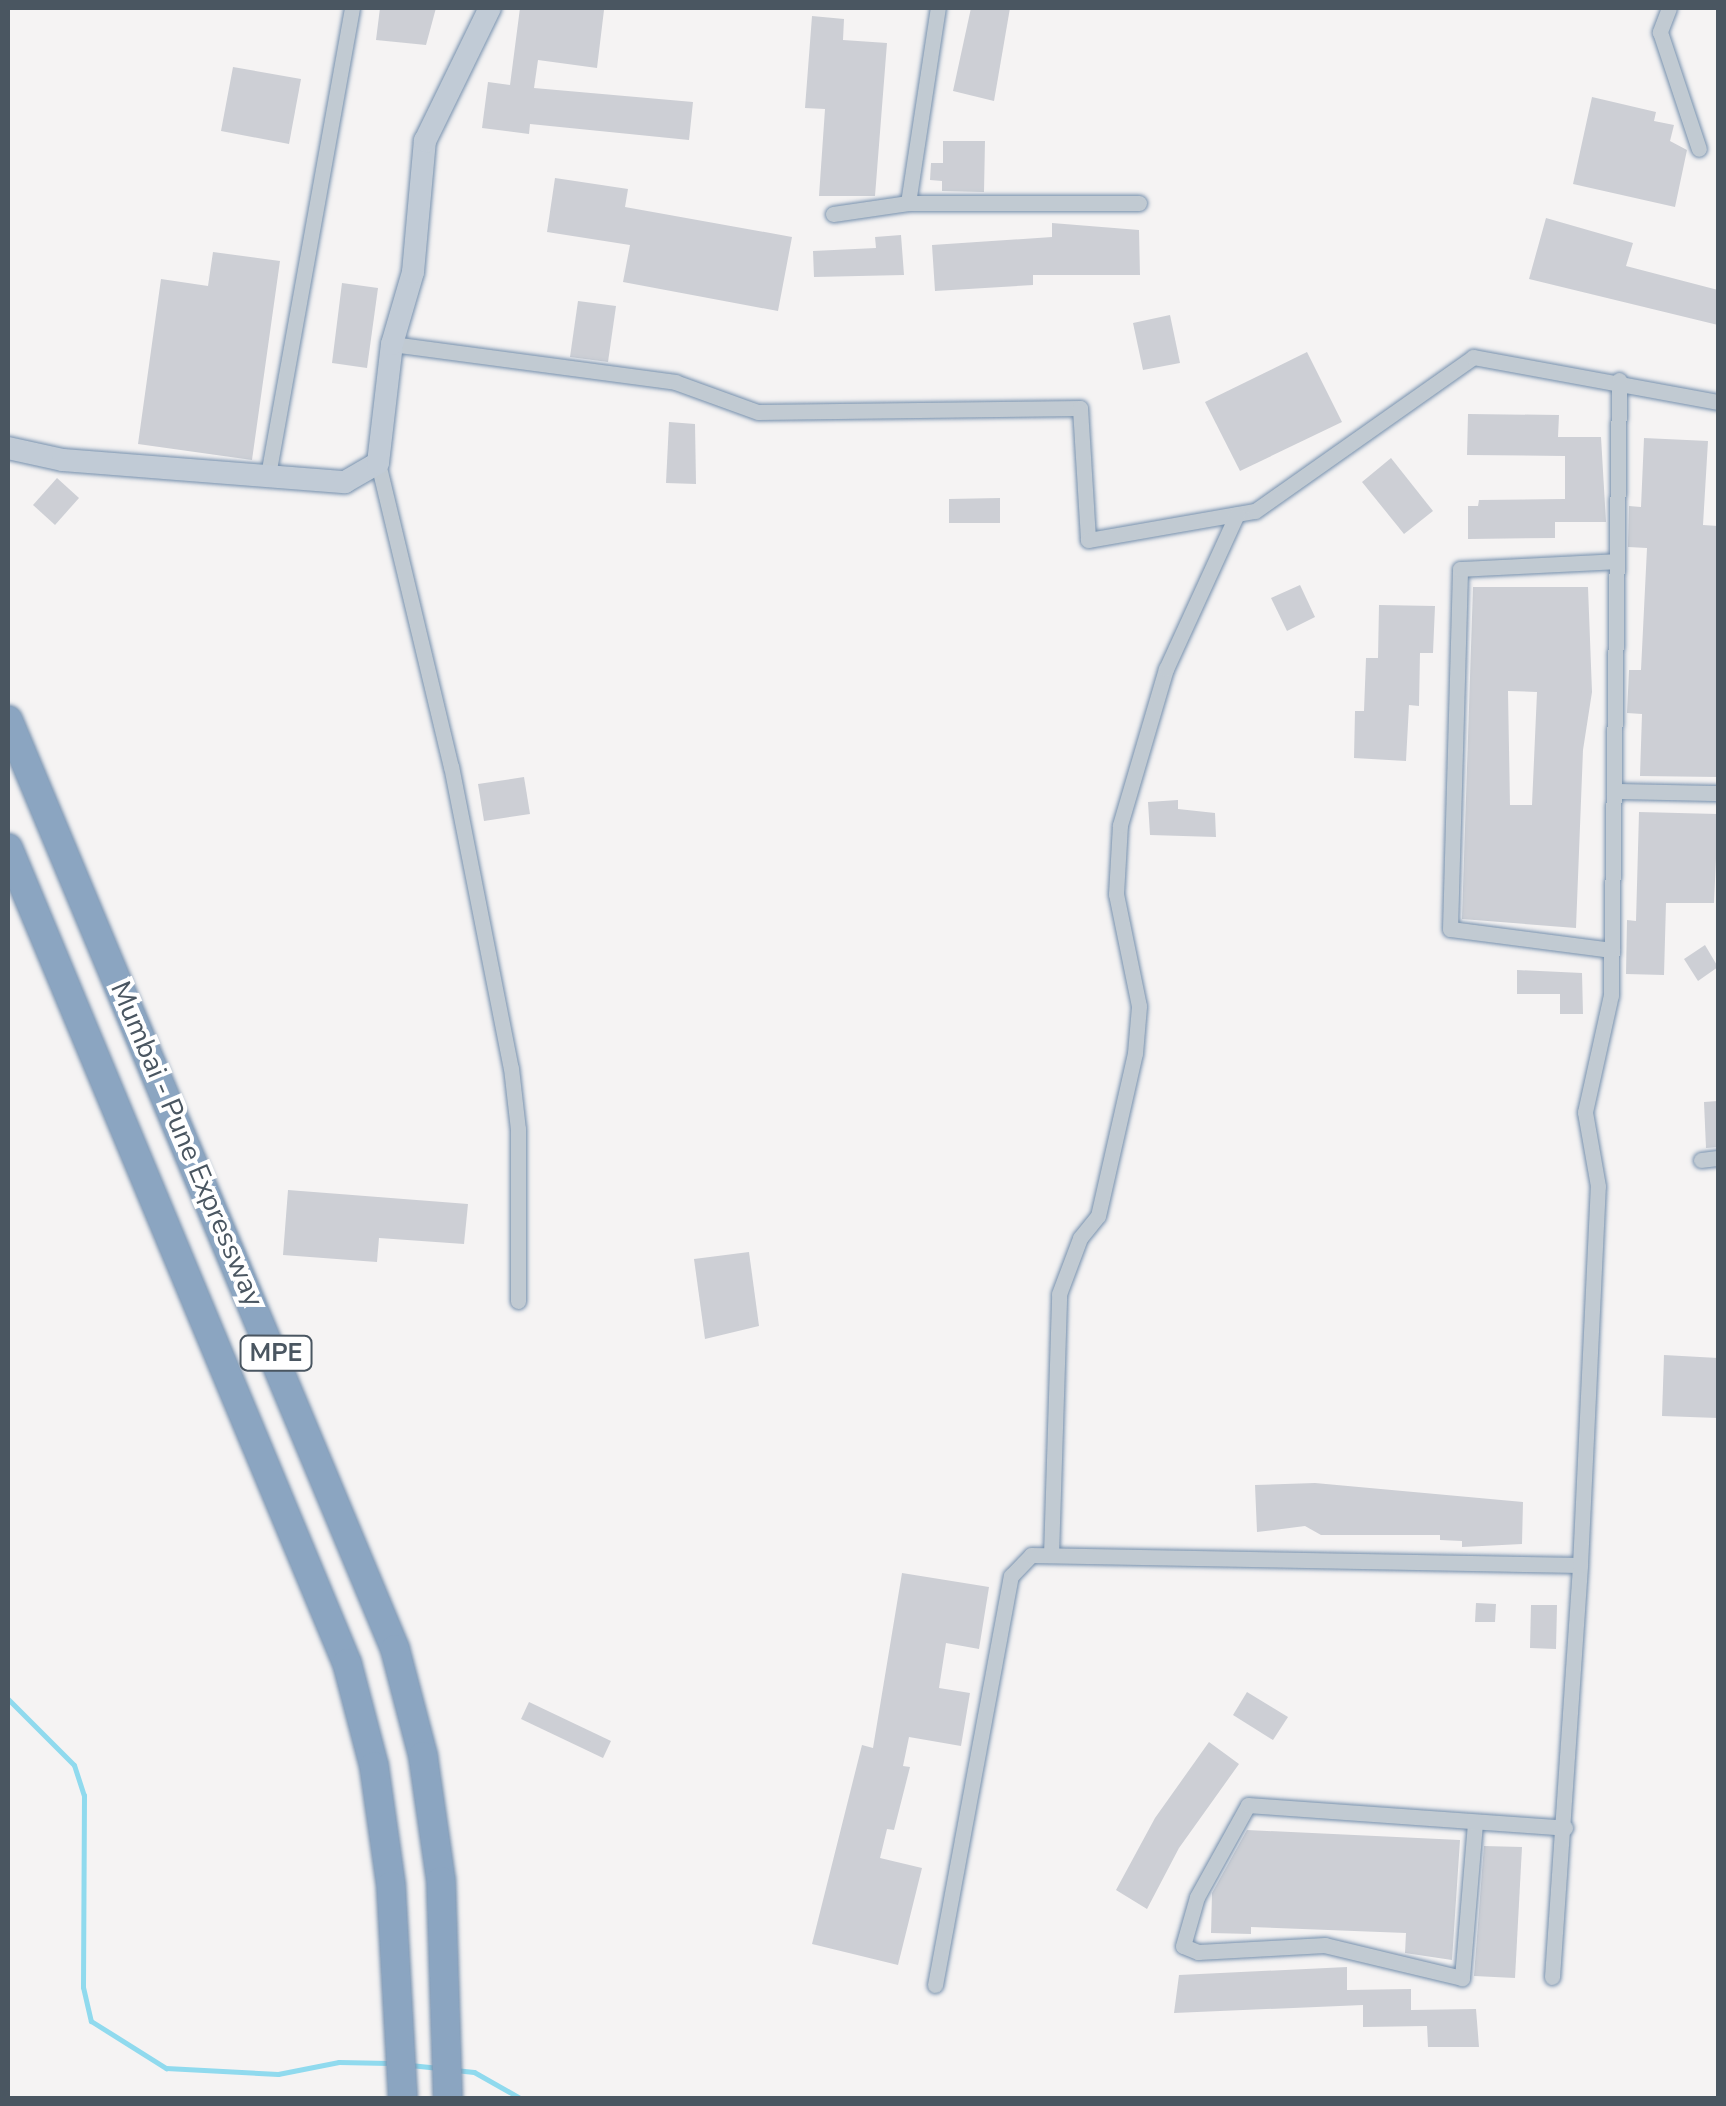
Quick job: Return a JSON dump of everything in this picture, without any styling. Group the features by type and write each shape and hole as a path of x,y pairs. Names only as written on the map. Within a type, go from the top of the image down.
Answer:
{"highway":[{"name":"Mumbai - Pune Expressway","path":"8,720 395,1649 434,1828 448,2098"},
{"name":"Mumbai - Pune Expressway","path":"8,848 347,1664 374,1766 386,1852 403,2098"}],"street":[{"path":"268,475 352,8"},
{"path":"490,8 425,141 414,272 392,344 378,463 451,766 511,1068 518,1129 518,1301"},
{"path":"908,203 938,8"},
{"path":"1669,8 1660,32 1699,149"},
{"path":"833,214 908,203 1139,203"},
{"path":"392,344 675,382 758,412 1080,408 1088,540 1255,511 1473,357 1620,380 1718,402"},
{"path":"1552,1977 1565,1828 1598,1186 1585,1112 1612,995 1620,380"},
{"path":"8,448 63,460 345,482 378,463"},
{"path":"1051,1555 1059,1294 1080,1238 1098,1216 1135,1053 1139,1006 1116,894 1120,825 1166,669 1237,514"},
{"path":"1612,950 1450,929 1460,569 1617,561"},
{"path":"1614,791 1718,793"},
{"path":"1701,1160 1718,1158"},
{"path":"936,1985 1012,1576 1031,1554 1580,1565"},
{"path":"1475,1823 1462,1978 1325,1945 1198,1952 1184,1946 1197,1897 1248,1806 1565,1828"}],"building":[{"path":"380,8 436,8 426,45 376,40"},
{"path":"520,8 604,10 597,68 538,60 534,88 693,102 689,140 530,124 529,134 482,128 488,82 510,85"},
{"path":"971,8 1010,8 994,101 953,91"},
{"path":"812,16 844,19 843,40 887,43 875,196 819,196 825,109 805,108"},
{"path":"233,67 301,79 289,144 221,131"},
{"path":"1592,97 1656,112 1654,121 1674,125 1670,141 1687,150 1675,207 1573,184"},
{"path":"943,141 985,141 984,192 942,191 942,181 930,180 931,163 943,163"},
{"path":"555,178 628,189 625,207 792,237 778,311 623,282 630,245 547,232"},
{"path":"1546,218 1633,243 1626,266 1718,290 1718,325 1529,279"},
{"path":"1052,223 1139,230 1140,275 1033,275 1033,285 935,291 932,245 1052,237"},
{"path":"901,235 904,275 814,277 813,251 876,248 875,237"},
{"path":"213,252 280,261 252,460 138,444 161,279 208,286"},
{"path":"342,283 378,288 367,368 332,363"},
{"path":"578,301 616,306 608,362 570,357"},
{"path":"1170,315 1180,363 1143,370 1133,323"},
{"path":"1307,352 1342,422 1240,471 1205,402"},
{"path":"1468,414 1559,415 1558,437 1601,437 1606,522 1555,522 1555,538 1468,539 1468,506 1478,506 1479,500 1565,499 1565,456 1467,455"},
{"path":"669,422 695,424 696,484 666,483"},
{"path":"1644,438 1708,441 1703,525 1718,526 1718,777 1640,776 1642,714 1627,713 1629,670 1641,670 1647,548 1628,547 1629,506 1641,507"},
{"path":"1391,458 1433,511 1404,534 1362,482"},
{"path":"57,478 79,498 55,525 33,505"},
{"path":"1000,498 1000,523 949,523 949,499"},
{"path":"1300,585 1315,617 1287,631 1271,598"},
{"path":"1473,587 1588,587 1592,692 1583,750 1576,928 1462,919","holes":["1508,691 1537,692 1532,805 1510,805"]},
{"path":"1379,605 1435,606 1433,653 1420,653 1419,706 1409,705 1406,761 1354,758 1355,711 1364,711 1366,658 1378,658"},
{"path":"524,777 530,814 484,821 478,784"},
{"path":"1178,800 1178,809 1215,813 1216,837 1150,835 1148,802"},
{"path":"1639,812 1718,814 1714,903 1666,903 1664,975 1626,974 1627,920 1636,921"},
{"path":"1705,945 1718,967 1698,981 1684,959"},
{"path":"1517,970 1582,973 1583,1014 1560,1014 1560,994 1517,994"},
{"path":"1718,1101 1718,1147 1706,1148 1704,1102"},
{"path":"288,1190 468,1204 464,1244 379,1238 377,1262 283,1255"},
{"path":"749,1252 759,1326 705,1339 694,1259"},
{"path":"1664,1355 1718,1358 1718,1418 1662,1416"},
{"path":"1315,1483 1523,1502 1522,1544 1462,1547 1462,1541 1440,1540 1440,1535 1321,1535 1305,1526 1257,1532 1255,1485"},
{"path":"902,1573 989,1587 979,1649 946,1643 939,1688 970,1693 961,1746 909,1737 903,1766 910,1767 894,1830 887,1829 880,1858 922,1868 898,1965 812,1944 862,1745 873,1748"},
{"path":"1476,1603 1496,1604 1495,1622 1475,1622"},
{"path":"1531,1605 1557,1605 1556,1649 1530,1648"},
{"path":"1247,1692 1288,1717 1273,1740 1233,1715"},
{"path":"529,1702 611,1741 603,1758 521,1719"},
{"path":"1209,1742 1239,1764 1179,1848 1147,1909 1116,1890 1155,1818"},
{"path":"1247,1830 1460,1840 1452,1960 1405,1953 1406,1933 1251,1927 1251,1934 1211,1933 1212,1893"},
{"path":"1484,1846 1522,1847 1515,1978 1474,1976"},
{"path":"1347,1967 1347,1990 1411,1989 1411,2010 1476,2009 1479,2047 1428,2047 1427,2026 1363,2027 1363,2005 1174,2013 1179,1975"}],"waterway":[{"path":"8,1699 74,1765 84,1795 83,1987 91,2021 166,2068 278,2074 339,2062 389,2063"},
{"path":"410,2065 439,2068"},
{"path":"455,2070 474,2072 520,2098"}]}
